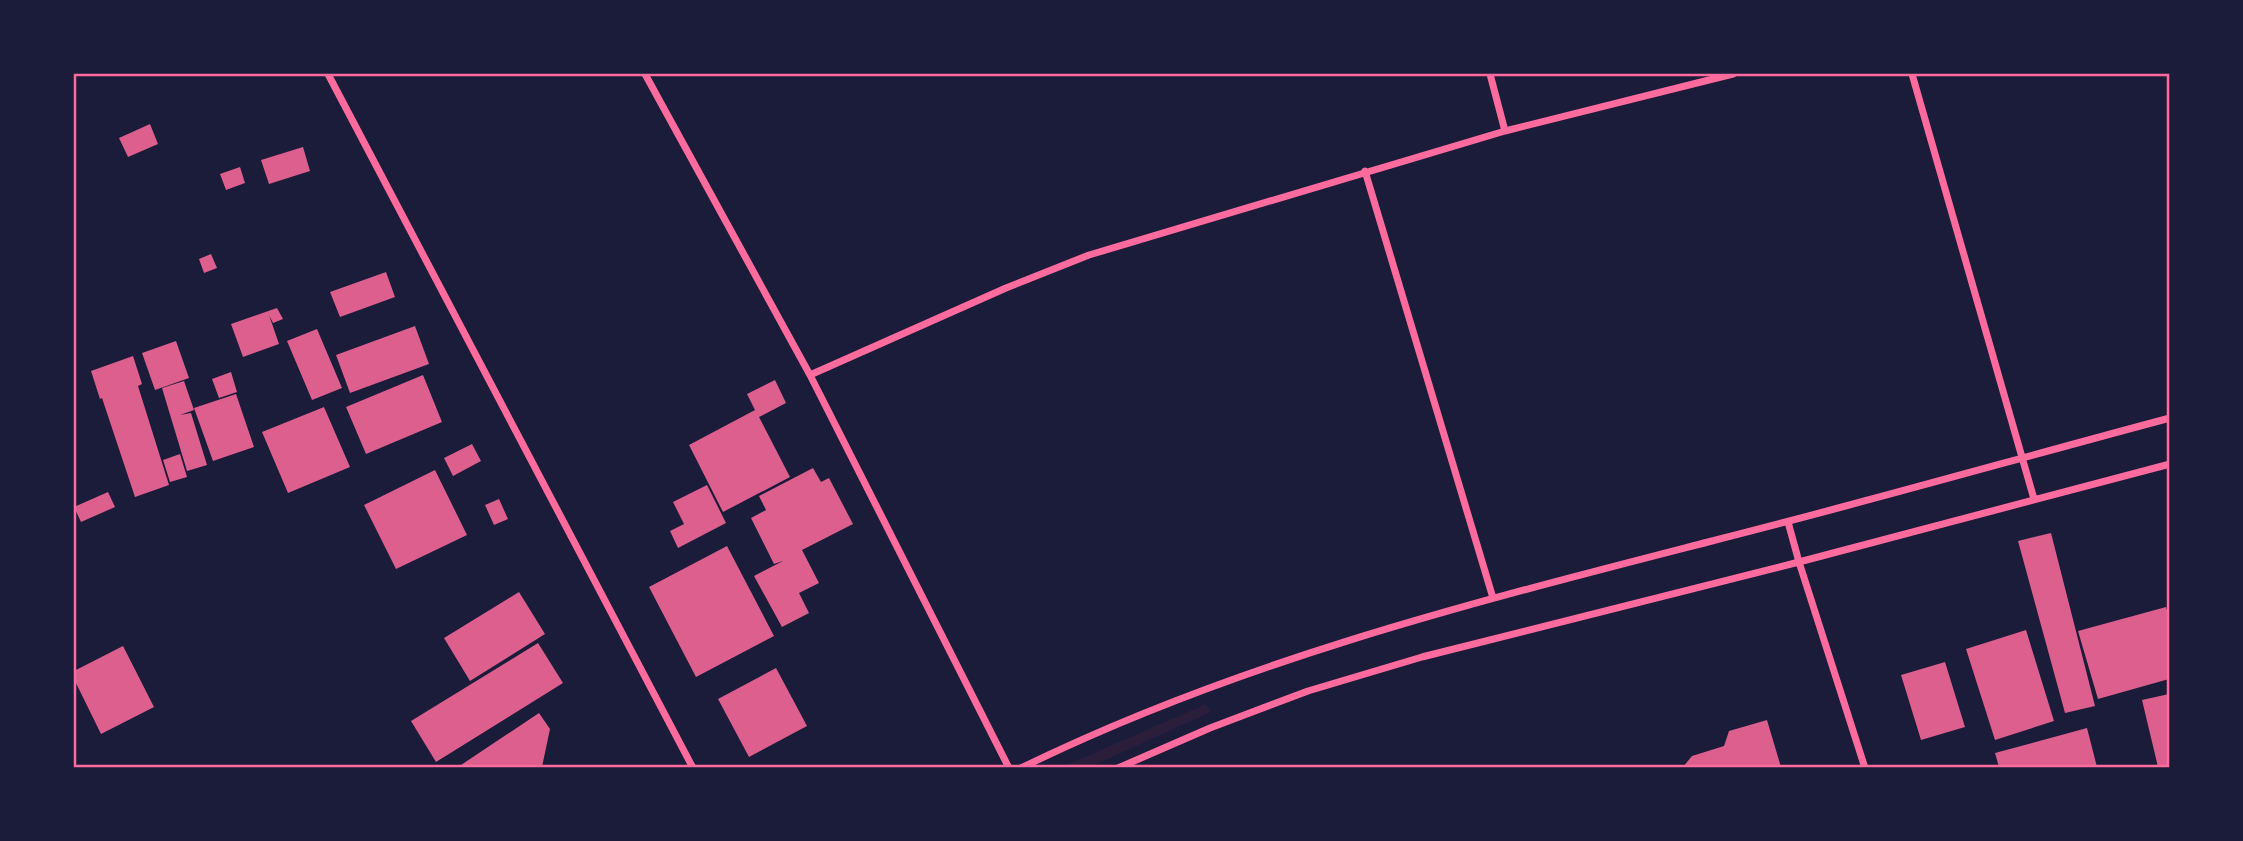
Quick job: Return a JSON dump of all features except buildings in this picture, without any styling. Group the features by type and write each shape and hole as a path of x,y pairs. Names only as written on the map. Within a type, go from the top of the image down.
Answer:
{"street":[{"path":"328,74 693,768"},
{"path":"645,74 810,375 1009,768"},
{"path":"1490,74 1505,131"},
{"path":"810,375 1006,288 1089,255 1505,131 1733,74"},
{"path":"1912,74 2034,499"},
{"path":"1365,171 1493,598"},
{"path":"1021,768 1111,727 1252,671 1493,598 1788,522 2169,418"},
{"path":"1118,768 1210,728 1308,691 1409,661 2169,464"},
{"path":"1788,522 1865,768"}],"shaded area":[{"path":"1206,704 1211,712 1090,767 1062,767"}]}
